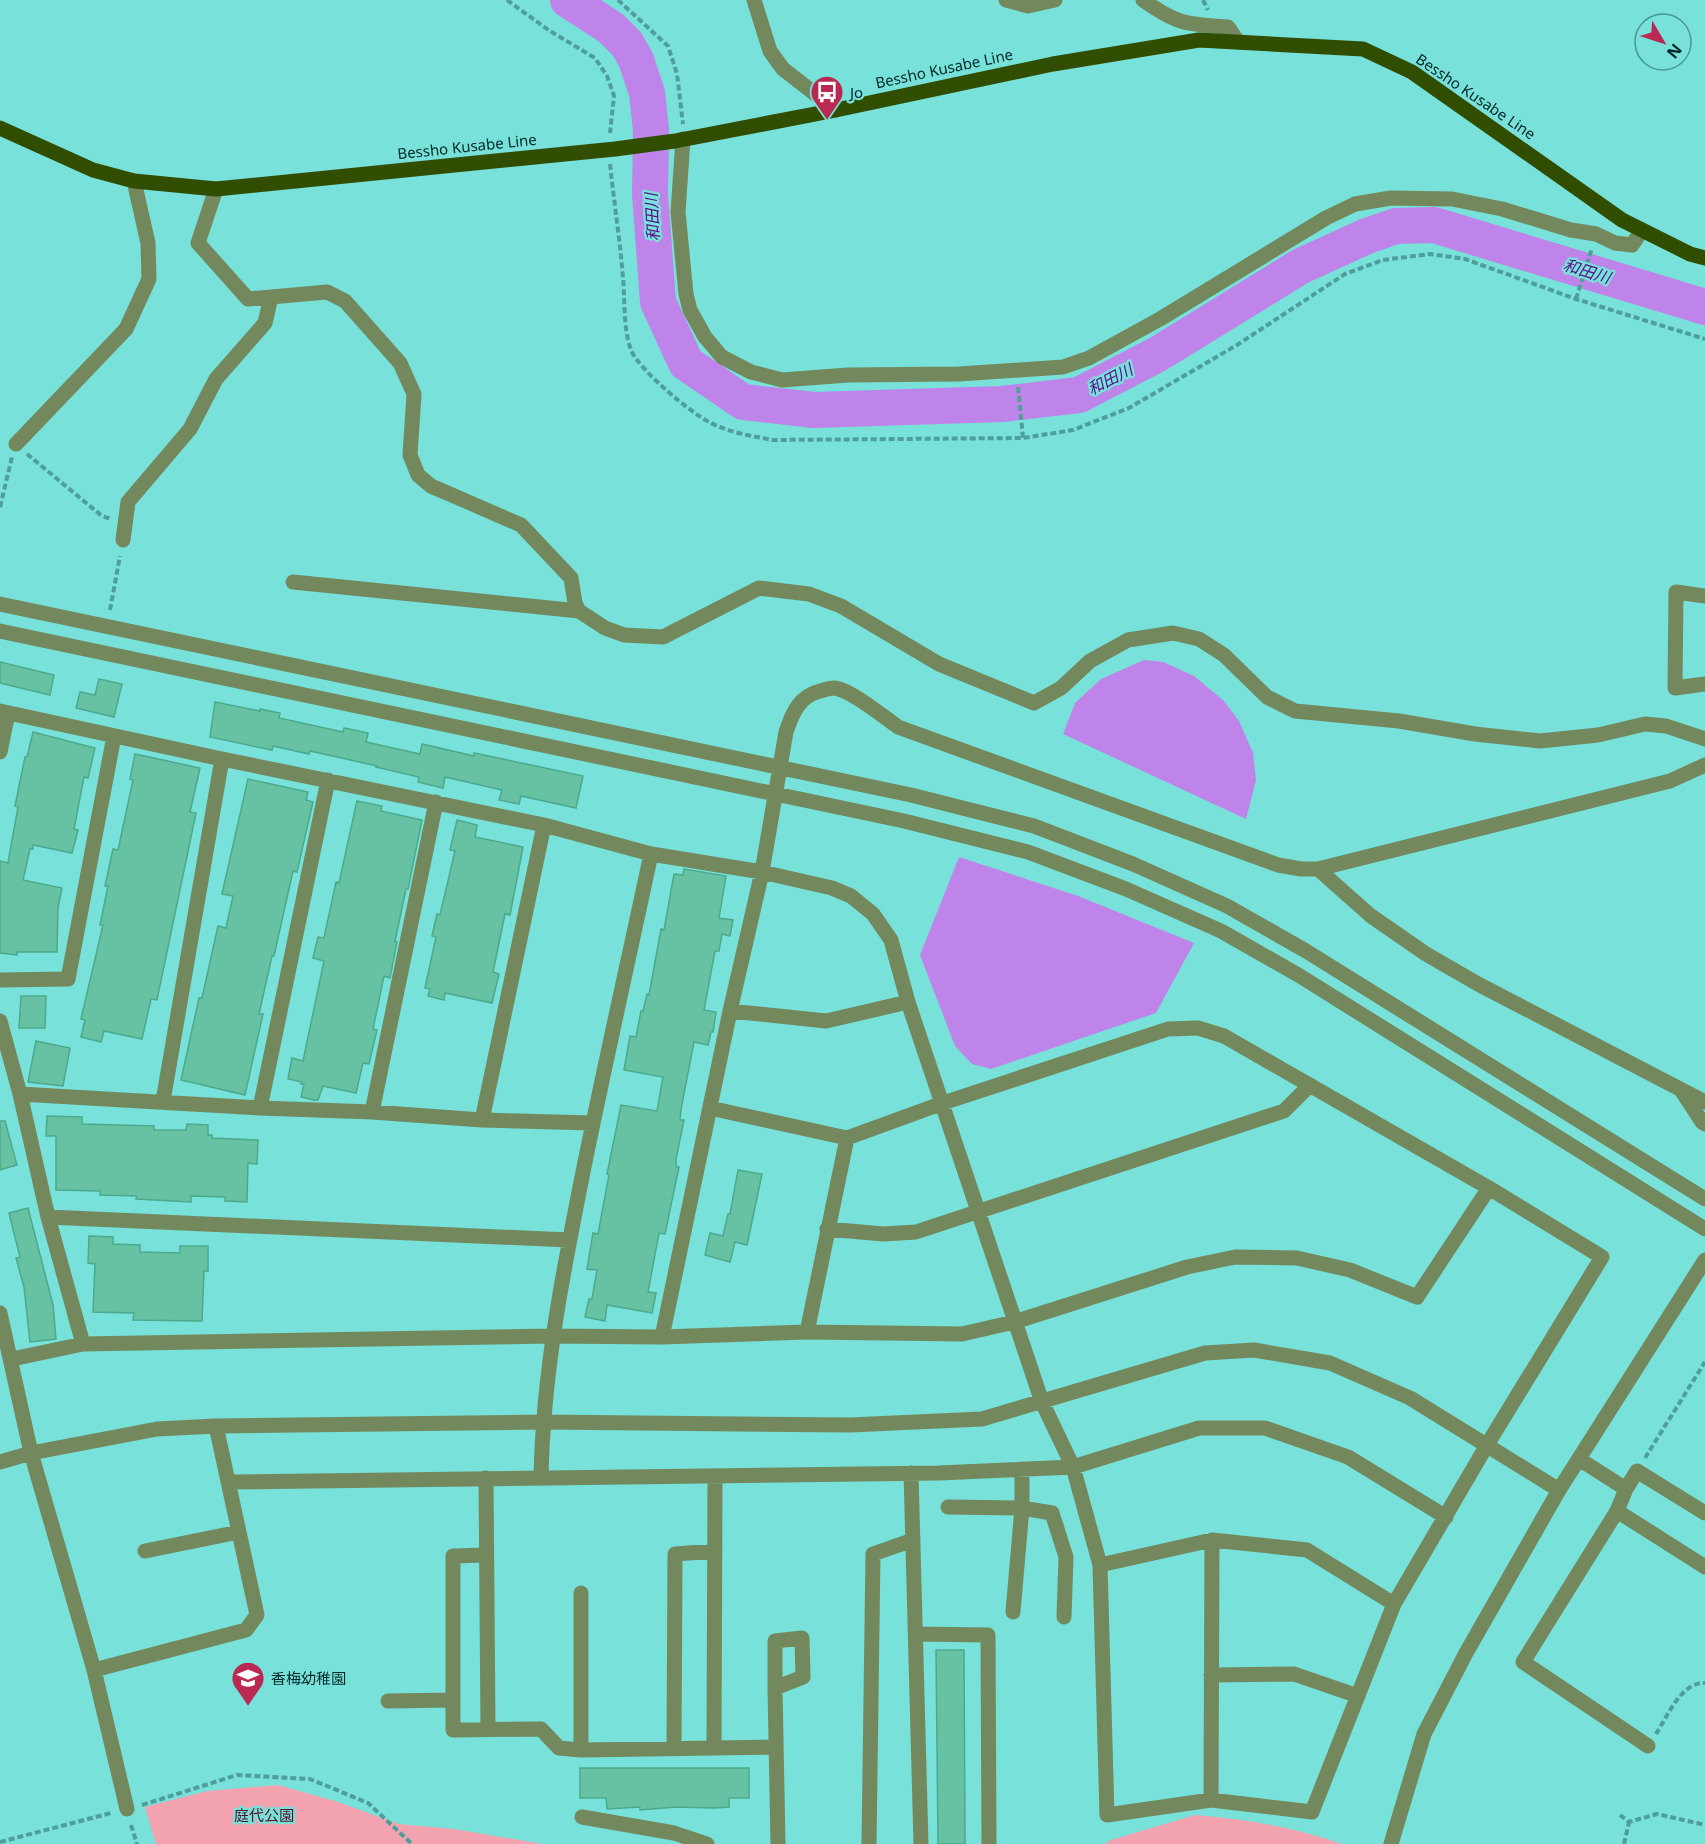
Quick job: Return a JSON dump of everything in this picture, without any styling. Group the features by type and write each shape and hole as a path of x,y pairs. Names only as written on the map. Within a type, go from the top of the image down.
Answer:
{"main road":[{"name":"Bessho Kusabe Line","path":"0,128 93,170 134,182 216,189 612,149 679,140 836,110 1053,64 1199,40 1363,49 1412,72 1622,220 1690,254 1705,258"}],"street":[{"path":"754,0 770,51 783,69 836,110"},
{"path":"1006,0 1028,6 1055,0"},
{"path":"1143,0 1166,16 1186,24 1228,27 1238,42"},
{"path":"679,140 678,212 686,294 690,310 700,328 722,357 751,372 782,380 848,375 1016,371 1063,367 1089,358 1160,319 1326,218 1355,204 1390,198 1452,199 1502,209 1632,246 1642,230"},
{"path":"16,444 126,329 148,279 148,243 134,182"},
{"path":"216,189 198,243 248,299 327,292 345,301 400,363 414,394 410,455 418,475 431,486 521,525 571,578 575,603 579,611"},
{"path":"123,540 128,502 190,429 216,379 265,323 271,297"},
{"path":"293,582 579,611 605,628 624,635 663,637 759,588 809,594 841,606 939,664 1034,703 1061,688 1090,661 1128,640 1173,633 1199,639 1224,656 1268,697 1294,711 1540,741 1598,735 1645,724 1666,726 1705,739"},
{"path":"1705,596 1676,592 1675,688 1705,684"},
{"path":"0,604 911,795 1034,826 1132,864 1227,906 1306,951 1705,1199"},
{"path":"0,631 904,821 1028,852 1126,890 1221,931 1300,976 1705,1230"},
{"path":"662,1337 730,1011 762,873 786,732 793,713 802,699 816,692 834,688 854,695 898,727 1278,865 1301,869 1318,869 1670,781 1705,765"},
{"path":"0,752 4,712 544,825 651,854 762,873 832,888 851,896 873,914 891,940 908,1002 943,1103 1014,1322 1042,1402 1073,1467 1100,1565 1107,1815 1211,1800 1312,1812 1394,1604 1486,1445 1602,1257 1489,1188 1224,1036 1198,1028 1168,1029 943,1103 847,1138 710,1108"},
{"path":"0,980 68,979 114,736"},
{"path":"163,1101 222,759"},
{"path":"260,1108 328,780"},
{"path":"372,1112 436,802"},
{"path":"482,1120 544,825"},
{"path":"541,1478 542,1422 552,1336 593,1123 651,854"},
{"path":"1318,869 1371,916 1426,954 1478,984 1705,1102"},
{"path":"730,1011 826,1022 908,1002"},
{"path":"0,1021 20,1094 48,1217 83,1344"},
{"path":"827,1229 883,1234 916,1232 1284,1111 1310,1085"},
{"path":"1681,1089 1705,1124"},
{"path":"20,1094 372,1112 482,1120 593,1123"},
{"path":"807,1332 847,1138"},
{"path":"12,1359 83,1344 552,1336 662,1337 807,1332 962,1334 1014,1322 1187,1267 1235,1257 1297,1258 1350,1270 1417,1297 1489,1188"},
{"path":"48,1217 569,1240"},
{"path":"1391,1844 1424,1734 1466,1653 1559,1490 1705,1260"},
{"path":"0,1313 12,1359 31,1454 94,1670 127,1809"},
{"path":"0,1462 157,1430 216,1426 542,1422 850,1425 982,1419 1205,1353 1254,1350 1330,1363 1410,1398 1559,1490"},
{"path":"94,1670 246,1630 257,1615 216,1426"},
{"path":"228,1482 911,1473 1073,1467 1199,1428 1265,1428 1347,1457 1446,1517"},
{"path":"1579,1459 1626,1489"},
{"path":"1013,1612 1022,1508 1022,1469"},
{"path":"1648,1746 1522,1662 1617,1511 1637,1471 1705,1513"},
{"path":"911,1473 921,1844"},
{"path":"714,1748 715,1476"},
{"path":"486,1478 488,1729"},
{"path":"948,1507 1022,1508 1052,1513 1066,1557 1065,1617"},
{"path":"1617,1511 1705,1567"},
{"path":"145,1551 239,1532"},
{"path":"869,1844 873,1554 913,1540"},
{"path":"1100,1565 1212,1540 1307,1550 1394,1604"},
{"path":"1211,1800 1212,1540"},
{"path":"674,1749 675,1554 715,1551"},
{"path":"486,1555 453,1556 453,1730 541,1729 560,1748 581,1750 776,1747"},
{"path":"581,1593 581,1750"},
{"path":"915,1634 988,1635 989,1844"},
{"path":"1211,1675 1294,1674 1358,1696"},
{"path":"775,1688 778,1844"},
{"path":"388,1701 453,1700"},
{"path":"582,1817 674,1833 707,1844"}],"path":[{"path":"507,0 550,31 595,58 607,76 614,96 612,149 624,280 624,305 631,351 646,370 681,402 710,423 738,434 773,440 1023,438 1073,430 1129,408 1237,345 1345,274 1383,260 1430,254 1465,259 1576,298 1705,339"},
{"path":"618,0 668,46 677,74 679,140"},
{"path":"1576,298 1594,241"},
{"path":"1016,371 1023,438"},
{"path":"0,507 16,444 102,516 126,525"},
{"path":"107,626 123,540"},
{"path":"1637,1471 1705,1362"},
{"path":"1648,1746 1683,1692 1699,1683 1705,1683"},
{"path":"0,1842 127,1809 237,1775 310,1779 368,1803 412,1844"},
{"path":"1629,1822 1657,1814 1705,1825"},
{"path":"1620,1815 1629,1822"},
{"path":"1624,1844 1629,1822"}],"green space":[{"name":"庭代公園","path":"278,1785 335,1801 399,1824 454,1829 543,1844 156,1844 145,1807 207,1791"},
{"path":"1195,1815 1269,1825 1342,1844 1105,1844 1111,1840"}],"shaded area":[{"path":"1144,660 1163,662 1194,676 1224,701 1239,721 1253,753 1256,780 1246,819 1063,734 1075,703 1101,679"},
{"path":"959,857 1078,896 1194,943 1156,1013 991,1069 972,1064 955,1046 920,955"}],"building":[{"path":"0,662 54,675 50,695 0,683"},
{"path":"99,679 122,684 114,717 76,708 80,692 95,695"},
{"path":"215,702 280,713 279,718 343,732 344,728 368,733 366,742 420,754 422,744 583,776 576,808 521,796 519,804 499,800 502,790 445,777 443,788 418,782 419,777 310,751 309,754 273,746 272,750 210,737"},
{"path":"33,732 95,748 88,778 84,777 74,829 78,830 72,853 33,845 23,880 62,888 58,908 57,952 17,952 17,955 0,953 0,861 8,863 18,807 15,806 25,757 27,757"},
{"path":"135,754 200,768 190,812 196,813 157,1000 151,999 142,1039 104,1031 101,1042 81,1037 85,1020 81,1019 103,925 100,925 108,886 105,886 113,849 118,850 133,780 130,779"},
{"path":"248,779 308,792 306,800 313,802 297,872 293,871 274,956 272,956 259,1014 263,1014 245,1095 181,1080 218,926 226,928 233,896 222,894"},
{"path":"357,801 382,806 381,811 422,820 395,941 397,942 390,978 384,976 373,1029 377,1030 369,1064 363,1063 356,1093 323,1086 318,1100 314,1100 301,1097 304,1084 301,1084 302,1082 288,1079 292,1058 303,1061 324,961 313,958 318,937 324,938"},
{"path":"457,820 477,825 475,837 523,847 510,915 505,914 493,972 499,974 492,1003 445,993 444,1000 428,996 430,989 425,988 436,937 432,936 437,914 440,915 455,851 450,850"},
{"path":"684,869 726,876 719,918 733,920 730,936 722,934 719,951 715,951 704,1010 716,1012 713,1032 711,1032 708,1045 694,1042 681,1109 680,1120 684,1120 676,1159 676,1167 679,1167 665,1234 659,1233 648,1292 656,1293 652,1313 607,1305 605,1321 585,1317 589,1299 592,1299 597,1270 587,1269 593,1233 598,1234 621,1105 657,1111 663,1077 624,1070 630,1036 636,1037 641,1011 643,1011 647,994 649,995 674,874 683,875"},
{"path":"21,996 46,996 45,1028 19,1028"},
{"path":"36,1041 70,1048 63,1086 28,1082"},
{"path":"47,1116 82,1117 82,1124 154,1126 154,1130 186,1130 187,1124 208,1125 208,1135 212,1135 212,1138 258,1140 257,1164 248,1163 247,1202 225,1201 225,1197 191,1196 191,1202 136,1199 137,1196 100,1195 100,1191 56,1190 56,1136 46,1136"},
{"path":"0,1121 5,1121 17,1165 0,1170"},
{"path":"738,1170 762,1174 747,1245 735,1242 730,1262 705,1255 710,1233 723,1236 728,1214 730,1214"},
{"path":"28,1208 53,1305 56,1339 30,1342 24,1287 16,1258 20,1257 9,1213"},
{"path":"89,1236 113,1237 113,1244 140,1245 140,1252 180,1253 180,1246 208,1246 208,1271 204,1271 202,1321 133,1320 134,1313 93,1312 95,1264 88,1263"},
{"path":"936,1650 964,1650 965,1844 938,1844"},
{"path":"580,1768 749,1768 749,1798 729,1798 729,1807 607,1809 606,1798 580,1798"}],"waterway":[{"name":"和田川","path":"568,0 611,28 627,44 636,60 647,93 651,130 650,194 658,302 686,363 743,402 814,410 1002,404 1079,395 1158,354 1301,266 1367,236 1396,226 1434,225 1705,307"}],"place":[{"name":"Jo","path":"827,121"},
{"name":"香梅幼稚園","path":"248,1707"}]}
